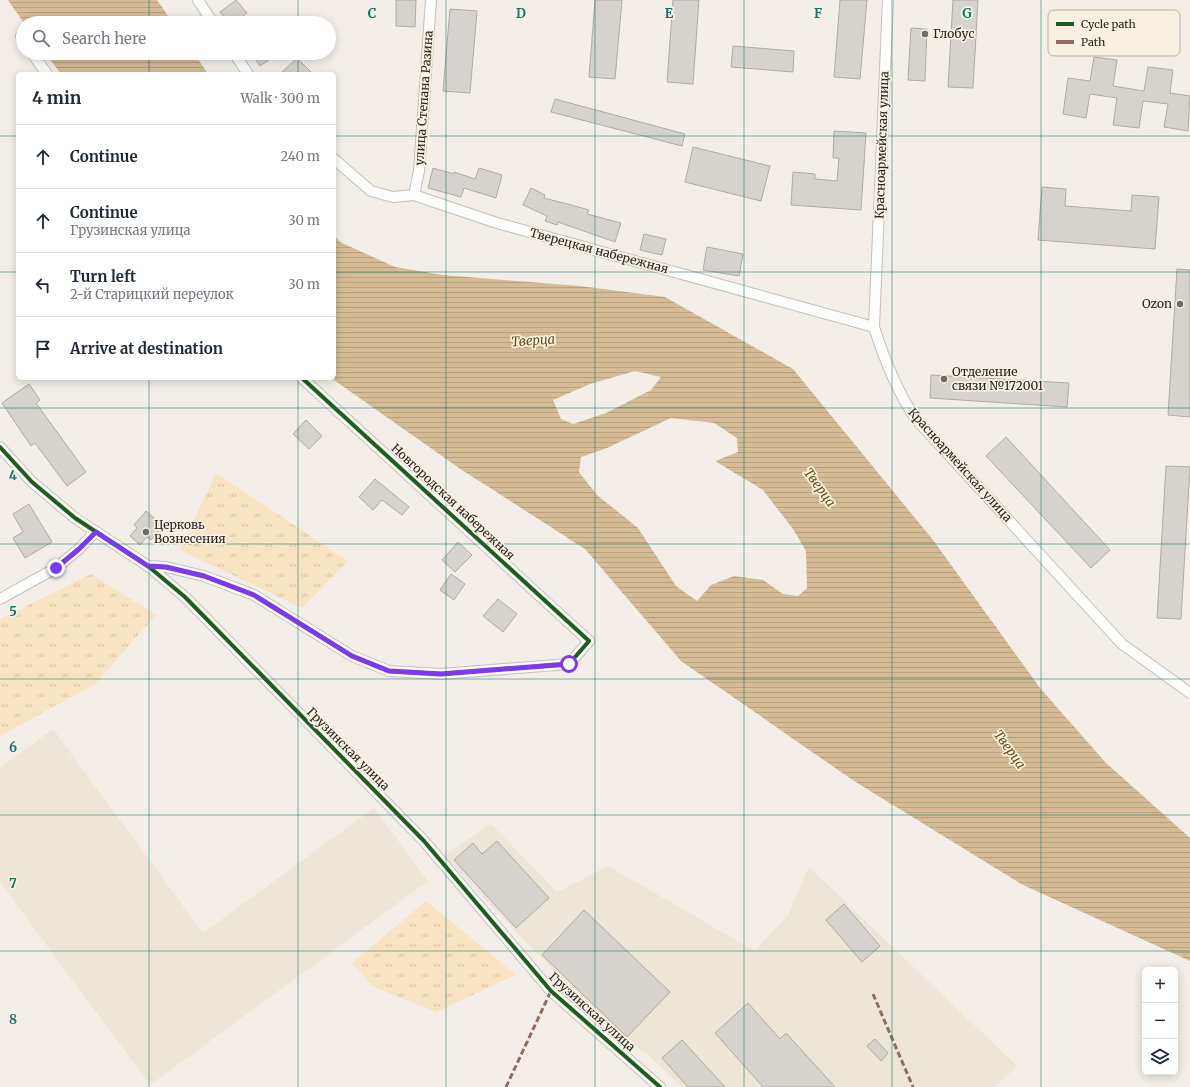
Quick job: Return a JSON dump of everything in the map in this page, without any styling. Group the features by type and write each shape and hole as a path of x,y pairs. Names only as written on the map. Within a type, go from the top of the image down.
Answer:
{"street":[{"path":"198,0 208,16"},
{"name":"улица Степана Разина","path":"414,195 419,172 431,0"},
{"name":"Красноармейская улица","path":"888,0 874,327 884,360 903,400 915,418 1122,644 1190,693"},
{"path":"37,60 46,72"},
{"path":"239,60 247,72"},
{"name":"Тверецкая набережная","path":"336,162 371,191 393,197 414,195 497,223 874,327"},
{"name":"Новгородская набережная","path":"148,566 166,567 204,576 254,595 352,656 389,671 441,674 569,664 589,641 304,380"},
{"name":"Грузинская улица","path":"0,448 32,482 75,518 148,566 185,597 424,841 551,991 660,1087"},
{"path":"0,599 56,568 79,549 96,532"}],"shaded area":[{"path":"53,729 203,933 374,808 428,881 150,1085 0,882 0,768"},
{"path":"491,824 557,892 608,866 755,951 788,915 809,867 1017,1066 995,1087 682,1087 646,1053 609,1029 444,856"}],"green space":[{"path":"216,473 348,561 302,608 180,550"},
{"path":"91,574 156,615 95,684 0,736 0,619"},
{"path":"426,901 516,975 436,1012 372,986 352,963"}],"water":[{"path":"8,0 157,0 168,16 19,16"},
{"path":"50,60 199,60 207,72 59,72"},
{"name":"Тверца","path":"336,237 340,242 395,267 443,275 580,286 665,297 793,369 933,540 1040,688 1105,762 1190,838 1190,961 1023,885 854,781 681,661 585,549 462,470 334,380 336,380","holes":["635,371 661,377 651,390 606,413 573,424 561,419 553,400 590,384","671,418 714,423 737,438 738,452 715,461 763,490 793,529 806,551 807,588 798,596 783,594 763,580 734,576 711,585 697,601 676,586 638,528 597,495 579,472 581,457 607,448"]}],"building":[{"path":"236,0 247,13 243,16 223,16 220,12"},
{"path":"396,0 416,0 415,27 396,26"},
{"path":"595,0 622,0 615,79 589,77"},
{"path":"673,0 699,0 693,84 667,82"},
{"path":"840,0 867,0 860,79 834,77"},
{"path":"953,0 978,0 973,88 948,87"},
{"path":"450,9 477,11 470,93 443,91"},
{"path":"911,28 927,29 925,81 908,80"},
{"path":"733,46 794,51 793,72 731,67"},
{"path":"1094,57 1117,60 1113,86 1144,91 1148,67 1173,70 1170,93 1190,96 1188,131 1164,127 1168,104 1143,101 1139,128 1113,125 1117,98 1090,94 1086,118 1063,114 1068,78 1090,81"},
{"path":"256,60 269,60 260,66"},
{"path":"295,60 299,60 311,72 282,72"},
{"path":"555,99 685,134 682,146 551,112"},
{"path":"834,131 866,133 861,210 791,205 793,172 815,174 815,179 837,181 839,158 833,158"},
{"path":"693,147 770,166 761,201 685,182"},
{"path":"433,168 454,174 454,172 475,179 479,168 502,175 496,198 464,188 461,197 428,188"},
{"path":"1042,187 1066,189 1065,206 1131,211 1132,195 1159,197 1155,249 1038,240"},
{"path":"531,188 545,195 544,198 589,210 587,214 621,223 615,242 558,222 557,225 545,221 547,216 523,205"},
{"path":"644,234 666,239 662,255 640,250"},
{"path":"707,247 743,254 739,276 703,270"},
{"path":"1177,269 1190,270 1190,417 1168,415"},
{"path":"931,375 1069,383 1067,407 930,398"},
{"path":"29,384 40,400 36,403 86,472 67,486 35,443 31,446 2,403"},
{"path":"306,420 322,436 309,449 293,434"},
{"path":"1006,437 1110,550 1091,568 986,456"},
{"path":"1166,466 1190,467 1181,619 1157,618"},
{"path":"375,479 409,507 402,515 382,500 373,510 359,497"},
{"path":"29,504 52,542 25,558 13,538 23,532 13,514"},
{"name":"Церковь Вознесения","path":"146,511 163,526 151,540 147,537 140,545 130,536 137,528 134,525"},
{"path":"458,542 472,555 455,572 442,560"},
{"path":"451,574 465,584 454,600 440,590"},
{"path":"498,599 517,614 503,632 483,616"},
{"path":"497,841 549,898 516,928 454,860 473,843 482,854"},
{"path":"844,904 880,946 862,962 826,920"},
{"path":"584,910 670,992 627,1037 542,955"},
{"path":"748,1003 780,1039 786,1033 835,1087 763,1087 715,1033"},
{"path":"875,1039 888,1053 881,1061 867,1046"},
{"path":"682,1040 725,1087 688,1087 662,1058"}],"marked path":[{"path":"506,1087 551,991"},
{"path":"873,994 913,1087"}],"cycle path":[{"path":"148,566 166,567 204,576 254,595 352,656 389,671 441,674 569,664 589,641 304,380"},
{"path":"0,447 32,482 75,518 148,566 185,597 424,841 551,991 660,1087"}],"place":[{"name":"Глобус","path":"925,34"},
{"name":"Ozon","path":"1180,304"},
{"name":"Отделение связи №172001","path":"944,379"},
{"name":"Церковь Вознесения","path":"146,532"}],"route":[{"path":"56,568 79,549 96,532 148,566 166,567 204,576 254,595 352,656 389,671 441,674 569,664"}]}
